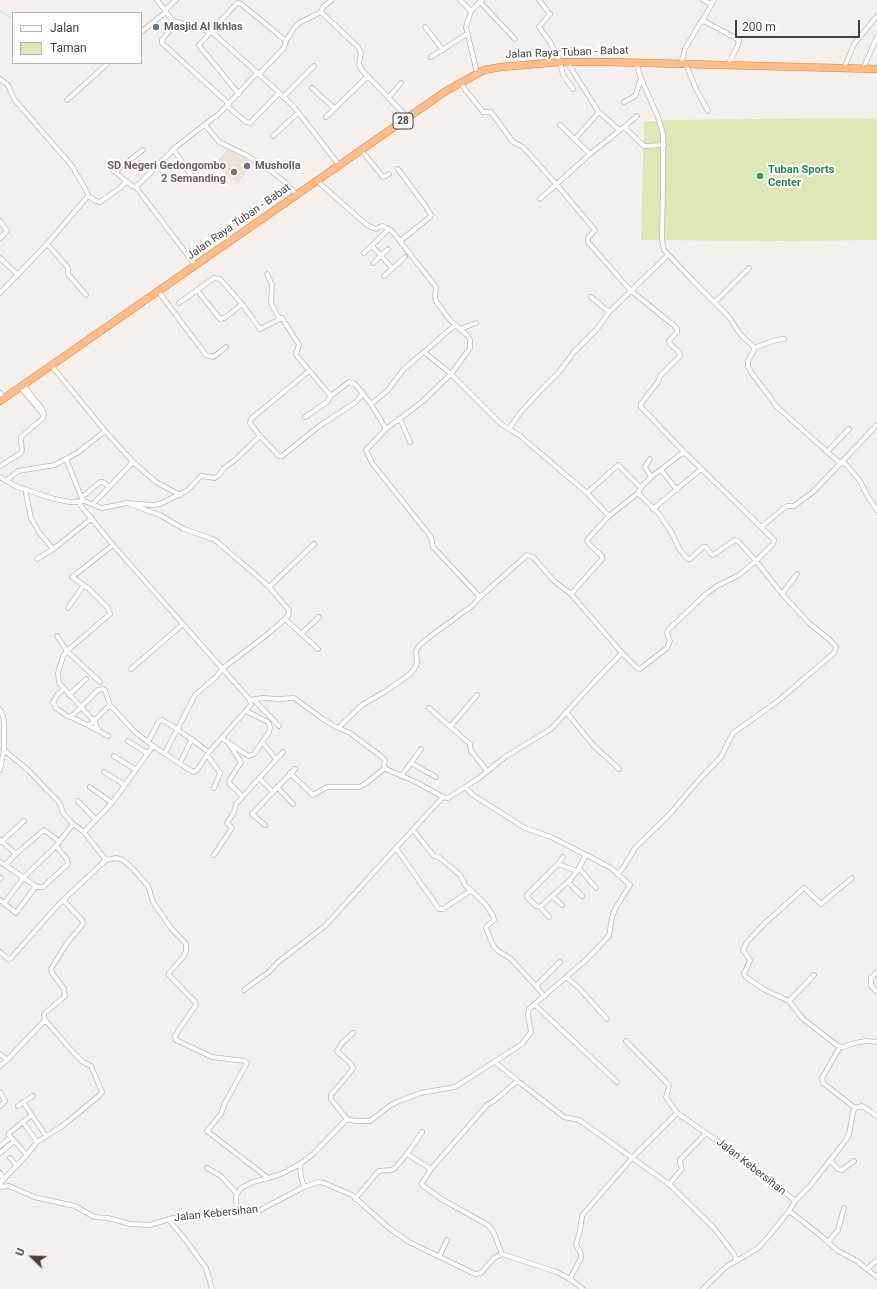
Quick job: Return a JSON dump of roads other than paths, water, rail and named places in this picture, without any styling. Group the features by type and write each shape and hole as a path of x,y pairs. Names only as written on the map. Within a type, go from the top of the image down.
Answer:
{"highway":[{"name":"Jalan Raya Tuban - Babat","path":"1,397 21,386 460,82 477,73 501,67 563,62 636,62 877,69"}],"street":[{"path":"157,0 173,21 212,32 281,95 298,113 339,166"},
{"path":"142,31 176,0"},
{"path":"136,188 173,149 205,125 239,94 284,48 286,41 299,23 321,12 323,7 332,0"},
{"path":"460,0 471,11"},
{"path":"540,0 550,14 539,27 600,112 619,130"},
{"path":"703,0 712,2 686,49 684,64 708,111"},
{"path":"477,73 466,27 471,11 481,1 515,39"},
{"path":"239,94 200,47 200,44 236,4 239,3 286,41"},
{"path":"321,12 358,47 361,56 359,66 408,118"},
{"path":"844,68 854,44 877,16"},
{"path":"221,21 229,27"},
{"path":"702,21 739,40 728,65"},
{"path":"176,22 161,42 246,122 250,123 314,66"},
{"path":"425,27 443,50"},
{"path":"431,57 467,34"},
{"path":"863,69 877,37"},
{"path":"563,62 563,75 572,89"},
{"path":"636,62 641,78 661,125 664,145 662,240 664,250 729,317 740,334 754,348"},
{"path":"67,100 107,64"},
{"path":"326,117 368,77"},
{"path":"624,102 635,96 641,78"},
{"path":"0,79 8,86 14,99 72,166 88,196 100,202 120,188 127,181"},
{"path":"338,728 362,705 386,692 410,674 414,670 417,662 416,651 419,646 473,605 527,555 532,556 546,573 570,594 637,668 641,668 667,648 670,641 667,632 700,600 717,586 739,575 756,561 774,542 774,540 684,452 641,407 641,404 658,382 660,376 680,356 679,352 670,344 669,341 677,332 677,328 630,290 588,242 588,238 595,230 523,147 513,142 491,112 483,112 460,82"},
{"path":"388,98 401,83"},
{"path":"312,88 335,109"},
{"path":"575,139 600,112"},
{"path":"273,136 298,113"},
{"path":"540,199 590,154 637,116"},
{"path":"205,125 219,142 248,156 272,172 285,182 296,195"},
{"path":"560,125 590,154"},
{"path":"624,127 644,146 664,145"},
{"path":"173,149 194,179"},
{"path":"143,150 114,171 136,188 195,265"},
{"path":"362,150 383,176 389,174"},
{"path":"398,169 431,215 400,241"},
{"path":"318,181 366,225 376,229 382,236"},
{"path":"0,294 47,244 88,196"},
{"path":"0,222 7,231 0,238"},
{"path":"376,229 382,226 389,229 435,285 435,300 455,325 470,340 470,348 451,374 422,402 386,429 366,450 372,463 431,537 433,548 480,597"},
{"path":"364,253 389,229"},
{"path":"47,244 68,268 68,274 86,295"},
{"path":"372,246 392,268"},
{"path":"373,263 388,249"},
{"path":"509,429 520,413 560,371 574,352 597,328 609,312 630,290 668,255"},
{"path":"384,276 405,256"},
{"path":"0,258 18,275"},
{"path":"715,302 749,268"},
{"path":"267,274 272,285 271,303 279,318 282,318 299,345 296,354 297,356 308,371 331,395"},
{"path":"179,303 214,278 218,278 242,304 260,329 279,318"},
{"path":"197,290 220,319 230,314 242,304"},
{"path":"158,291 206,355 214,357 226,347"},
{"path":"591,297 609,312"},
{"path":"460,329 476,323"},
{"path":"372,404 388,390 404,369 455,325"},
{"path":"784,339 776,340 754,348 748,364 751,372 785,415 827,452 842,463 860,481 877,510"},
{"path":"424,352 451,374 502,424 587,493 609,516"},
{"path":"51,365 105,431 133,462 156,482 180,495"},
{"path":"308,371 251,419 250,423 279,456 282,456 318,427 356,402 363,393"},
{"path":"305,417 327,402 331,395 350,381 355,384 372,404 386,429"},
{"path":"0,466 21,453 21,436 41,421 44,415 40,406 21,386"},
{"path":"400,419 410,442"},
{"path":"761,527 787,506 794,506 806,498 842,463 877,425"},
{"path":"827,452 849,429"},
{"path":"6,481 18,471 56,465 82,450 105,431"},
{"path":"66,459 82,499 102,508 127,503 157,505 188,490 201,476 216,477 260,436"},
{"path":"570,594 602,560 602,556 588,544 587,540 609,516 638,493 651,477 684,452"},
{"path":"650,459 645,467 651,477"},
{"path":"93,504 133,462"},
{"path":"587,493 618,465 641,488"},
{"path":"653,509 701,469"},
{"path":"661,470 677,490"},
{"path":"0,477 25,489 54,499 70,502 82,499 100,482 103,482 109,487"},
{"path":"25,489 31,518 39,532 53,549"},
{"path":"617,874 623,868 635,848 670,815 698,780 721,757 733,733 778,701 836,650 836,647 831,641 809,623 736,540 713,554 711,554 704,547 688,559 680,550 670,530 638,493"},
{"path":"77,501 113,545 222,669 279,726"},
{"path":"127,503 160,515 192,532 210,538 269,587 288,607 289,613 285,619 269,633 222,669 216,677 195,695 165,753"},
{"path":"37,559 53,549 92,518"},
{"path":"269,587 314,544"},
{"path":"99,730 94,721 59,683 58,674 63,656 67,651 110,614 110,611 105,605 84,585 72,577 113,545"},
{"path":"782,594 798,574"},
{"path":"68,608 84,585"},
{"path":"302,633 319,617"},
{"path":"285,619 318,649"},
{"path":"131,669 182,624"},
{"path":"57,636 67,651 100,682"},
{"path":"385,768 443,797 450,798 506,757 551,729 622,653"},
{"path":"69,695 86,679"},
{"path":"64,689 54,699 54,705 56,708 67,716 89,725 108,736"},
{"path":"71,717 81,706 101,689 105,690 110,705 135,732 153,746 195,772 208,753 251,705 252,700"},
{"path":"450,727 477,695"},
{"path":"252,700 263,698 294,698 323,719 350,733 384,758 385,768"},
{"path":"89,725 110,705"},
{"path":"429,708 470,744 471,751 487,771"},
{"path":"0,710 4,723 4,750 0,770"},
{"path":"222,738 245,754 250,756 254,754 269,732 270,725 268,722 246,711"},
{"path":"566,712 594,746 619,769"},
{"path":"148,742 159,721 165,721 192,739 208,753 220,773 214,788"},
{"path":"180,763 192,739"},
{"path":"128,741 147,753"},
{"path":"262,742 276,759"},
{"path":"229,743 240,762 240,765 229,781 230,784 242,796"},
{"path":"84,832 112,803 153,746"},
{"path":"401,776 421,749"},
{"path":"4,750 29,771 46,788 61,806 63,813 73,824 84,832 106,860"},
{"path":"214,855 232,828 227,823 234,812 236,804 283,752"},
{"path":"114,756 136,770"},
{"path":"411,763 436,777"},
{"path":"290,773 313,795 327,787 359,787 385,768"},
{"path":"264,825 252,814 295,769"},
{"path":"104,772 125,785"},
{"path":"259,778 273,792"},
{"path":"90,787 112,803"},
{"path":"277,787 293,804"},
{"path":"352,1033 342,1043 337,1051 351,1064 352,1070 331,1095 330,1099 347,1119 355,1121 370,1121 391,1105 421,1093 455,1087 522,1044 531,1032 528,1015 529,1009 566,977 609,936 612,917 630,885 611,868 547,835 525,828 474,795 465,787"},
{"path":"244,990 270,971 277,963 325,926 443,797"},
{"path":"78,801 96,820"},
{"path":"16,854 1,841 24,821"},
{"path":"4,904 23,878 60,842 73,824"},
{"path":"6,865 16,854 44,830 60,842"},
{"path":"413,830 434,856 440,858 460,875 466,886 486,905 494,920 486,928 493,945 498,951 510,958 544,996"},
{"path":"0,862 39,888 43,887 68,864 67,859 56,846"},
{"path":"396,848 439,909 443,909 468,892 472,891"},
{"path":"540,907 568,882 578,870 586,855"},
{"path":"549,916 540,907 536,906 527,895 563,857"},
{"path":"0,952 8,959 11,958 63,900 106,860 116,858 123,860 148,886 153,902 171,928 186,944 184,956 169,973 169,975 196,1002 196,1005 175,1036 176,1040 212,1056 246,1062 245,1067 223,1106 221,1114 207,1131 268,1178"},
{"path":"558,864 578,870 596,888"},
{"path":"840,1047 803,1018 788,1002 765,990 746,977 745,973 750,960 743,948 765,923 804,888 821,904 852,878"},
{"path":"568,882 582,896"},
{"path":"0,900 16,913 36,886"},
{"path":"552,896 562,905"},
{"path":"0,1186 3,1180 27,1155 37,1142 81,1112 102,1092 91,1066 78,1058 45,1020 44,1016 44,1014 65,996 64,989 51,969 67,943 84,922 63,900"},
{"path":"536,986 560,962"},
{"path":"877,972 871,978 871,986 877,992"},
{"path":"788,1002 814,975"},
{"path":"566,977 578,987 607,1019"},
{"path":"534,1004 618,1082"},
{"path":"0,1066 45,1020"},
{"name":"Jalan Kebersihan","path":"626,1041 668,1084 669,1087 666,1098 678,1112 776,1185 795,1201 789,1212 758,1248 736,1260 719,1272 703,1289"},
{"path":"855,1108 823,1083 822,1078 840,1047 866,1041 877,1042"},
{"path":"0,1054 7,1060"},
{"path":"495,1062 564,1117 579,1120 669,1184 714,1228 734,1254 736,1260"},
{"path":"519,1082 516,1082 494,1101 487,1105 431,1169 422,1185 443,1200 488,1225 494,1233 502,1254 557,1272 570,1279 583,1289"},
{"path":"0,1092 5,1101 0,1106"},
{"path":"18,1106 32,1096"},
{"path":"23,1102 46,1136"},
{"path":"855,1108 862,1106 877,1116"},
{"path":"795,1201 810,1186 846,1140 849,1134 855,1108"},
{"path":"570,1279 581,1254 576,1244 582,1216 632,1158 678,1112"},
{"path":"27,1155 9,1135 10,1131 32,1115"},
{"path":"237,1212 237,1194 244,1186 281,1174 300,1164 313,1154 347,1119"},
{"path":"23,1122 37,1142"},
{"path":"355,1198 379,1171 391,1170 395,1168 407,1154 422,1132"},
{"path":"669,1184 682,1169 680,1160 706,1133"},
{"path":"0,1146 10,1137"},
{"path":"0,1153 14,1141"},
{"path":"407,1154 431,1169"},
{"path":"10,1158 17,1166"},
{"path":"830,1160 838,1169 842,1170 854,1161"},
{"path":"300,1164 301,1177 304,1187"},
{"path":"207,1168 221,1176 237,1194"},
{"path":"0,1174 3,1180"},
{"name":"Jalan Kebersihan","path":"0,1186 9,1186 34,1196 75,1206 94,1217 108,1218 130,1224 150,1225 168,1219 197,1218 264,1208 304,1187 319,1182 349,1193 399,1236 478,1274 481,1274 494,1258 502,1254"},
{"path":"828,1242 838,1230 844,1208"},
{"path":"789,1212 838,1251 857,1261 877,1277"},
{"path":"168,1219 202,1262 209,1276 212,1289"},
{"path":"440,1257 447,1240"},
{"path":"867,1269 877,1260"}],"waterway":[{"path":"0,11 12,18"}],"place":[{"name":"Masjid Al Ikhlas","path":"156,27"},
{"name":"Musholla","path":"247,166"},
{"name":"SD Negeri Gedongombo 2 Semanding","path":"234,172"},
{"name":"Tuban Sports Center","path":"760,176"}]}
